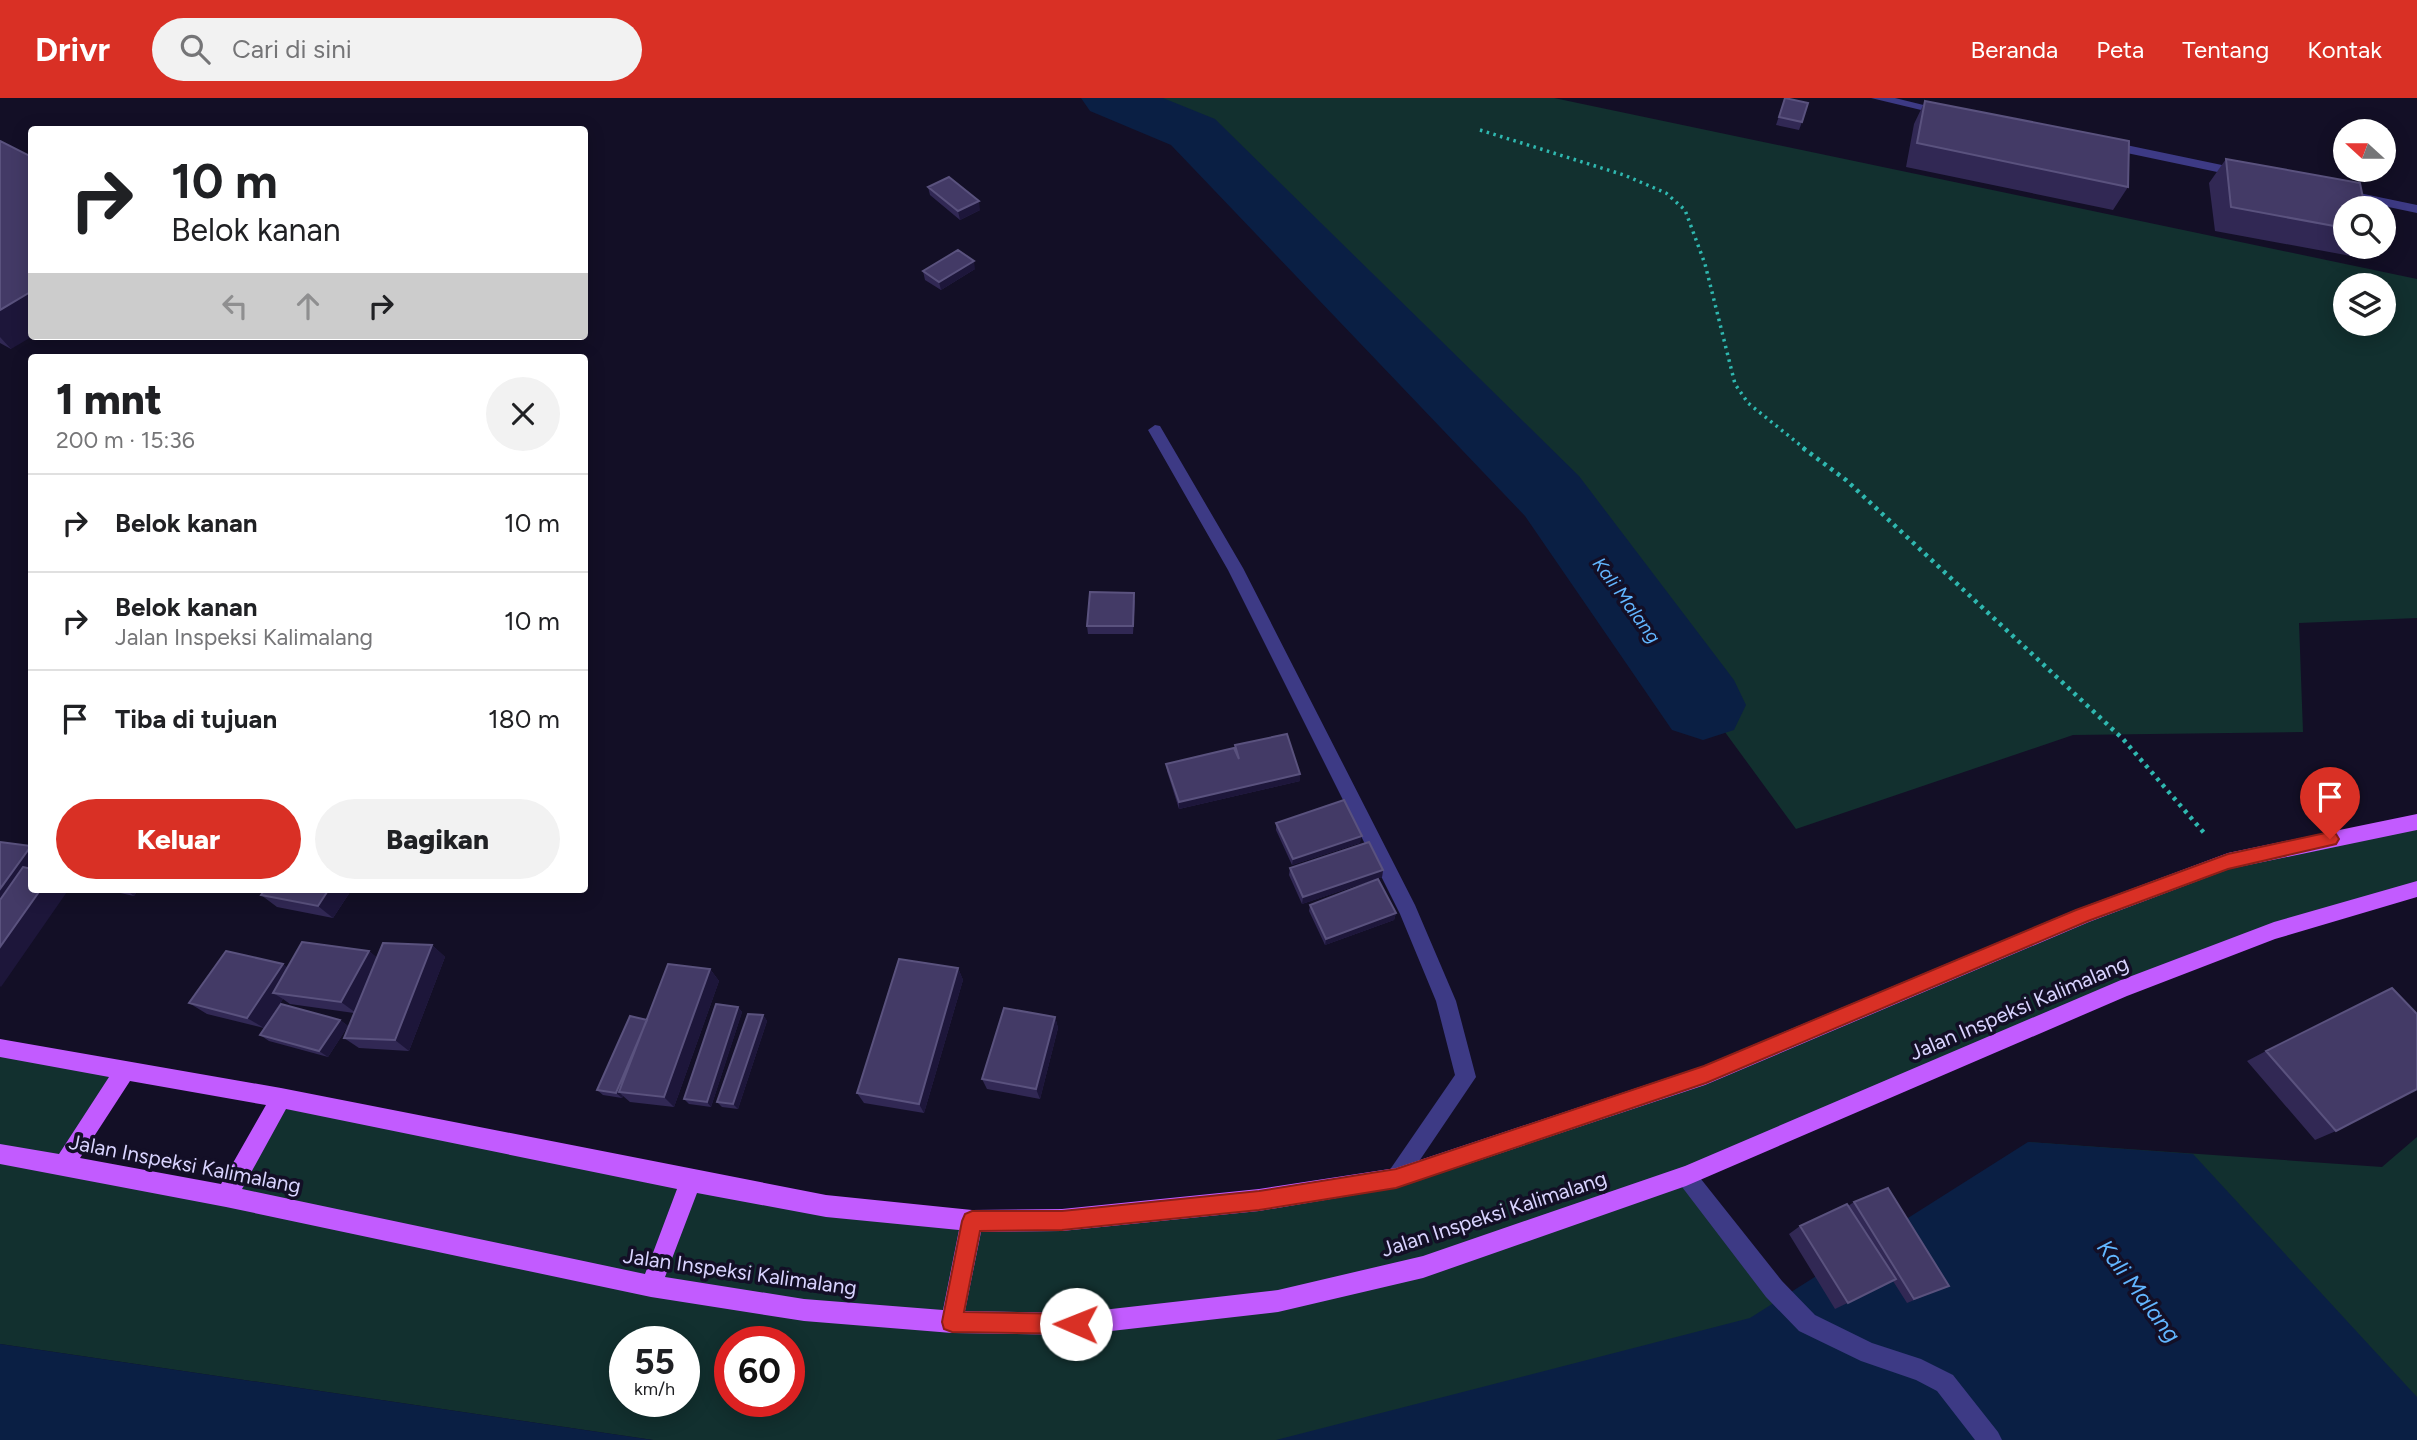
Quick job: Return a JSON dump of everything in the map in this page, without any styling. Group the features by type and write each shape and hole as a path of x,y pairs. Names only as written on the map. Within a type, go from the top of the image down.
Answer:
{"main road":[{"path":"0,1048 281,1098 826,1206 972,1221 1062,1220 1259,1200 1396,1178 1706,1074 2082,916 2228,862 2417,822"},
{"name":"Jalan Inspeksi Kalimalang","path":"0,1154 226,1196 651,1286 804,1310 952,1322 1076,1324 1278,1301 1423,1267 1686,1176 2121,989 2274,931 2417,888"},
{"path":"64,1165 125,1070"},
{"path":"226,1196 281,1098"},
{"path":"651,1286 691,1181"},
{"path":"952,1322 972,1221"}],"street":[{"path":"1877,98 1958,115"},
{"path":"2093,142 2255,176"},
{"path":"2323,190 2417,209"},
{"path":"1155,430 1235,568 1408,911 1446,1001 1466,1077 1396,1178"},
{"path":"1686,1176 1774,1289 1807,1323 1868,1353 1921,1370 1945,1383 1990,1440"}],"path":[{"path":"1480,130 1624,175 1666,193 1685,210 1705,264 1735,384 1748,403 1771,424 1846,480 2123,739 2228,862"}],"green space":[{"path":"1111,98 1554,98 2388,273 2333,273 2333,336 2396,336 2396,275 2417,279 2417,618 2299,623 2303,732 2073,735 1796,829 1552,496 1193,132"},
{"path":"2417,822 2417,889 2274,931 1687,1176 1795,1311 1283,1440 653,1440 0,1344 0,1048 125,1070 64,1165 226,1196 281,1098 691,1181 972,1221 1396,1178 1565,1121 2228,861"},
{"path":"2417,1137 2417,1440 2028,1142 2382,1167"}],"water":[{"name":"Kali Malang","path":"2028,1142 2193,1154 2417,1397 2417,1440 1276,1440 1750,1318"},
{"path":"0,1344 653,1440 0,1440"}],"building":[{"path":"1785,98 1808,103 1802,122 1779,117"},
{"path":"1925,101 2129,141 2128,187 1917,143"},
{"path":"0,141 28,155 28,293 0,310"},
{"path":"2226,159 2333,178 2333,182 2360,183 2363,196 2333,196 2333,226 2231,207"},
{"path":"949,177 979,201 958,211 928,187"},
{"path":"958,250 974,261 939,282 923,271"},
{"path":"1090,592 1134,593 1133,626 1087,626"},
{"path":"1287,734 1300,774 1179,802 1166,764 1234,748 1239,759 1235,745"},
{"path":"1344,800 1362,836 1293,859 1276,823"},
{"path":"0,842 28,846 28,850 0,889"},
{"path":"1369,842 1383,870 1303,897 1290,868"},
{"path":"23,867 28,868 28,893 38,893 0,947 0,900"},
{"path":"1378,879 1396,913 1326,939 1310,905"},
{"path":"262,893 326,893 318,906 261,895"},
{"path":"302,942 369,951 341,1002 273,993"},
{"path":"383,943 432,945 395,1040 344,1038"},
{"path":"226,951 283,964 247,1018 189,1003"},
{"path":"899,959 958,968 919,1104 857,1093"},
{"path":"668,964 710,969 664,1097 619,1092"},
{"path":"2392,988 2417,1014 2417,1089 2336,1131 2266,1051"},
{"path":"281,1004 340,1020 319,1051 260,1035"},
{"path":"716,1004 738,1007 707,1102 684,1099"},
{"path":"1004,1008 1055,1017 1036,1089 982,1079"},
{"path":"748,1014 763,1015 733,1104 717,1102"},
{"path":"630,1016 647,1020 616,1093 597,1090"},
{"path":"1888,1188 1949,1286 1914,1299 1854,1202"},
{"path":"1847,1204 1896,1279 1848,1303 1800,1226"}],"waterway":[{"name":"Kali Malang","path":"1111,98 1193,132 1552,496 1703,705"}],"route":[{"path":"1076,1324 952,1322 972,1221 1062,1220 1259,1200 1396,1178 1706,1074 2082,916 2228,862 2330,839"}]}
